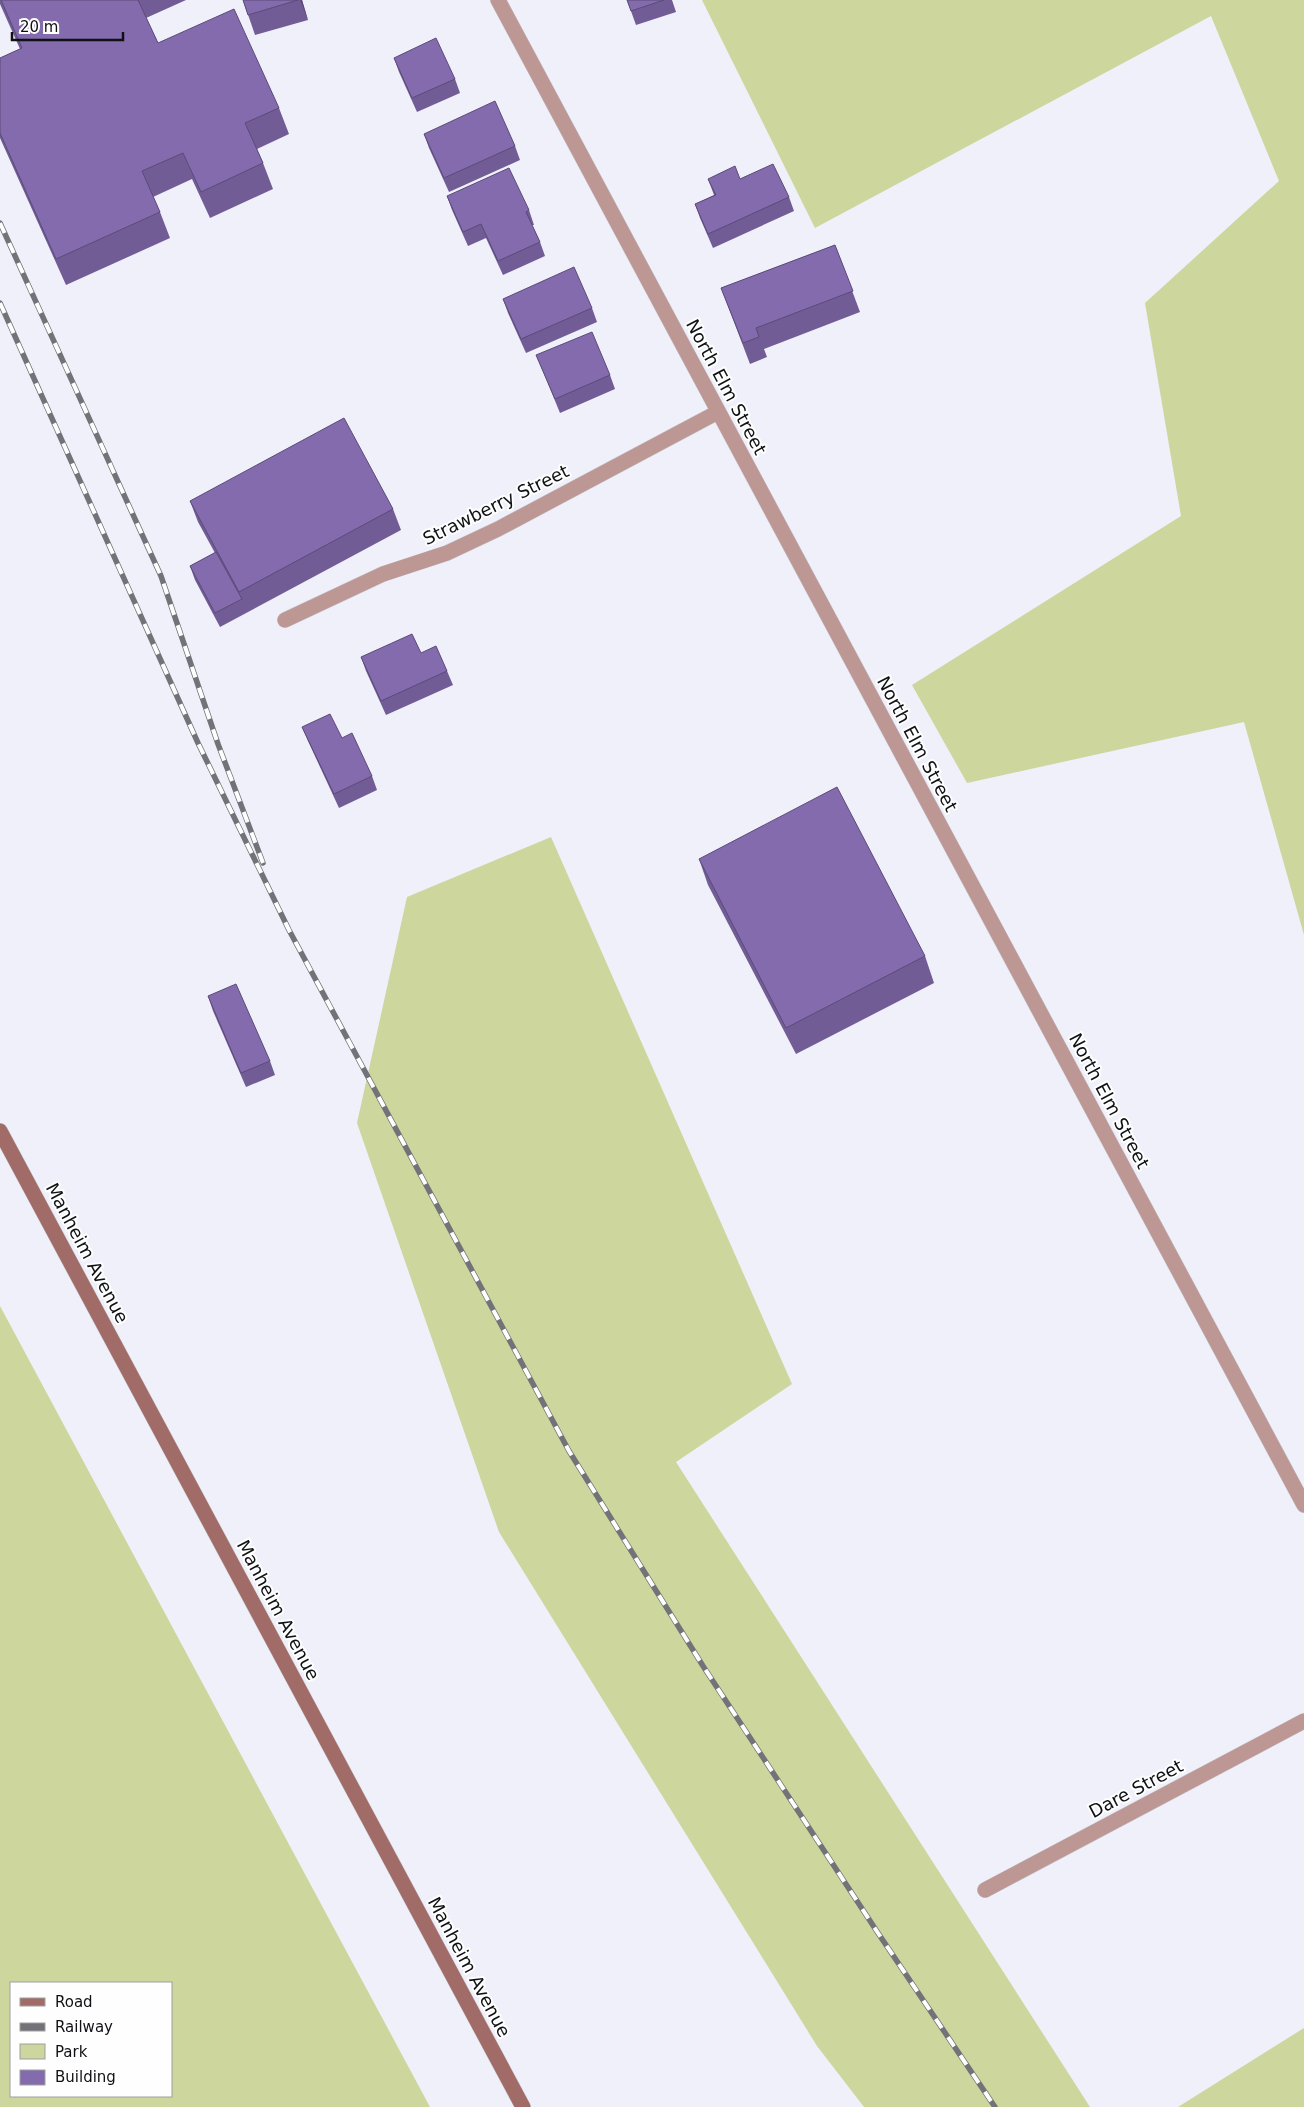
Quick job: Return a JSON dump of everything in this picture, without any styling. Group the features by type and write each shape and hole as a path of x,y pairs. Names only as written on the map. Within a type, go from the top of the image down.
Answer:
{"street":[{"name":"North Elm Street","path":"498,0 1304,1505"},
{"name":"Strawberry Street","path":"285,620 382,574 447,553 498,529 718,412"},
{"name":"Manheim Avenue","path":"0,1131 523,2107"},
{"name":"Dare Street","path":"985,1890 1304,1721"}],"green space":[{"path":"702,0 1304,0 1304,935 1244,722 967,783 912,685 1181,516 1145,303 1279,181 1211,16 815,228"},
{"path":"551,837 792,1384 676,1462 1090,2107 864,2107 817,2046 499,1532 357,1123 407,897"},
{"path":"0,1306 430,2107 0,2107"},
{"path":"1304,2028 1304,2107 1178,2107"}],"building":[{"path":"1,0 138,0 158,43 234,9 279,108 245,123 263,163 201,192 183,153 142,171 160,212 56,259 0,133 0,58 22,48"},
{"path":"243,0 298,0 248,15"},
{"path":"627,0 664,0 631,11"},
{"path":"436,38 455,79 412,98 394,58"},
{"path":"495,101 515,146 444,178 424,134"},
{"path":"773,164 789,197 708,234 695,204 716,195 708,179 735,166 740,179"},
{"path":"509,168 529,210 526,212 540,242 498,261 481,224 463,232 447,196"},
{"path":"835,245 853,291 756,328 759,337 743,343 721,288"},
{"path":"574,267 592,308 521,339 503,299"},
{"path":"592,332 610,375 555,399 536,355"},
{"path":"344,418 393,509 239,592 190,501"},
{"path":"216,552 242,599 215,613 190,566"},
{"path":"412,634 421,653 436,646 447,671 381,701 361,657"},
{"path":"330,714 342,738 352,733 372,776 334,794 302,727"},
{"path":"837,787 925,956 786,1028 699,859"},
{"path":"236,984 270,1061 241,1073 208,996"}],"railway":[{"path":"0,223 161,576 218,744 263,863"},
{"path":"0,303 198,743 289,930 569,1451 703,1666 995,2107"}]}
